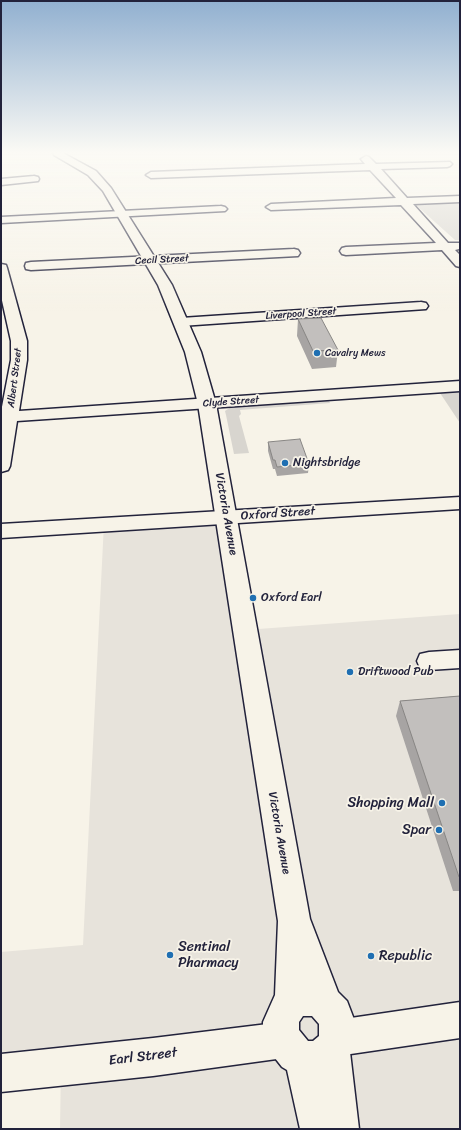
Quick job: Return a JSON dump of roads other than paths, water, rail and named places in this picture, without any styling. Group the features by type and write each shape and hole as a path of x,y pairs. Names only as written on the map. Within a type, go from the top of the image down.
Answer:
{"street":[{"name":"Victoria Avenue","path":"117,206 165,285 182,322 193,352 207,404 308,1002 334,1014 337,1022 314,1047"},
{"path":"271,207 299,206"},
{"path":"408,206 460,263"},
{"path":"1,220 221,210"},
{"path":"346,251 460,245"},
{"name":"Cecil Street","path":"31,266 294,253"},
{"name":"Albert Street","path":"1,268 18,332 19,360 6,416 1,466"},
{"name":"Liverpool Street","path":"182,322 421,306"},
{"path":"1,333 18,332"},
{"name":"Clyde Street","path":"6,416 207,404 460,386"},
{"name":"Oxford Street","path":"1,531 460,503"},
{"path":"429,661 460,659"},
{"path":"308,1002 287,1008 281,1022 314,1047 339,1129"},
{"name":"Earl Street","path":"1,1073 153,1057 314,1047 460,1020"},
{"path":"314,1047 320,1129"}],"place":[{"name":"Cavalry Mews","path":"317,353"},
{"name":"Nightsbridge","path":"285,463"},
{"name":"Oxford Earl","path":"253,598"},
{"name":"Driftwood Pub","path":"350,672"},
{"name":"Shopping Mall","path":"442,803"},
{"name":"Spar","path":"439,830"},
{"name":"Sentinal Pharmacy","path":"170,955"},
{"name":"Republic","path":"371,956"}]}
